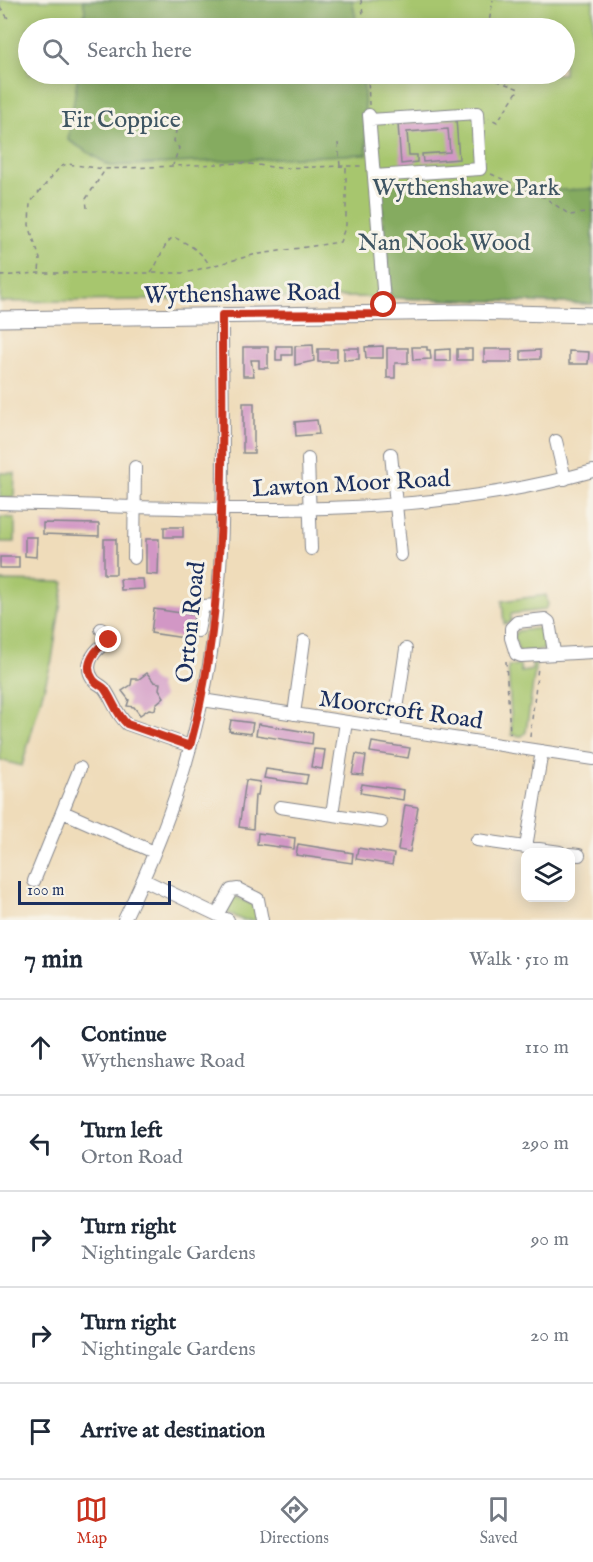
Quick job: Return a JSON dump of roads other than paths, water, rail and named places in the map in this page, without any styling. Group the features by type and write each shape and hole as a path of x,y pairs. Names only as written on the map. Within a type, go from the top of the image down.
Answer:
{"main road":[{"name":"Wythenshawe Road","path":"0,318 467,312 593,315"}],"street":[{"path":"374,176 480,169 477,113 369,117 385,314"},
{"name":"Orton Road","path":"124,920 144,880 172,805 202,700 216,605 221,510 222,315"},
{"path":"556,441 565,479"},
{"path":"391,454 401,555"},
{"path":"308,459 311,549"},
{"path":"134,558 135,467"},
{"name":"Lawton Moor Road","path":"0,503 221,510 396,505 520,490 593,471"},
{"path":"198,631 203,606 216,605"},
{"path":"554,652 549,622 545,619 517,622 511,628 513,646 516,654 521,656 554,652 593,652"},
{"path":"101,629 109,640 99,646 92,655 89,667 92,679 104,688 120,717 127,724 190,746"},
{"path":"294,714 304,640"},
{"path":"394,729 406,649"},
{"name":"Moorcroft Road","path":"202,700 593,759"},
{"path":"332,814 346,722"},
{"path":"526,847 542,751"},
{"path":"34,881 80,768"},
{"path":"280,807 381,822"},
{"path":"63,812 154,852"},
{"path":"477,840 533,848"},
{"path":"144,880 222,917 231,890 238,889 258,899 262,920"}],"park label":[{"name":"Fir Coppice","path":"121,119"},
{"name":"Wythenshawe Park","path":"466,187"},
{"name":"Nan Nook Wood","path":"444,242"}]}
